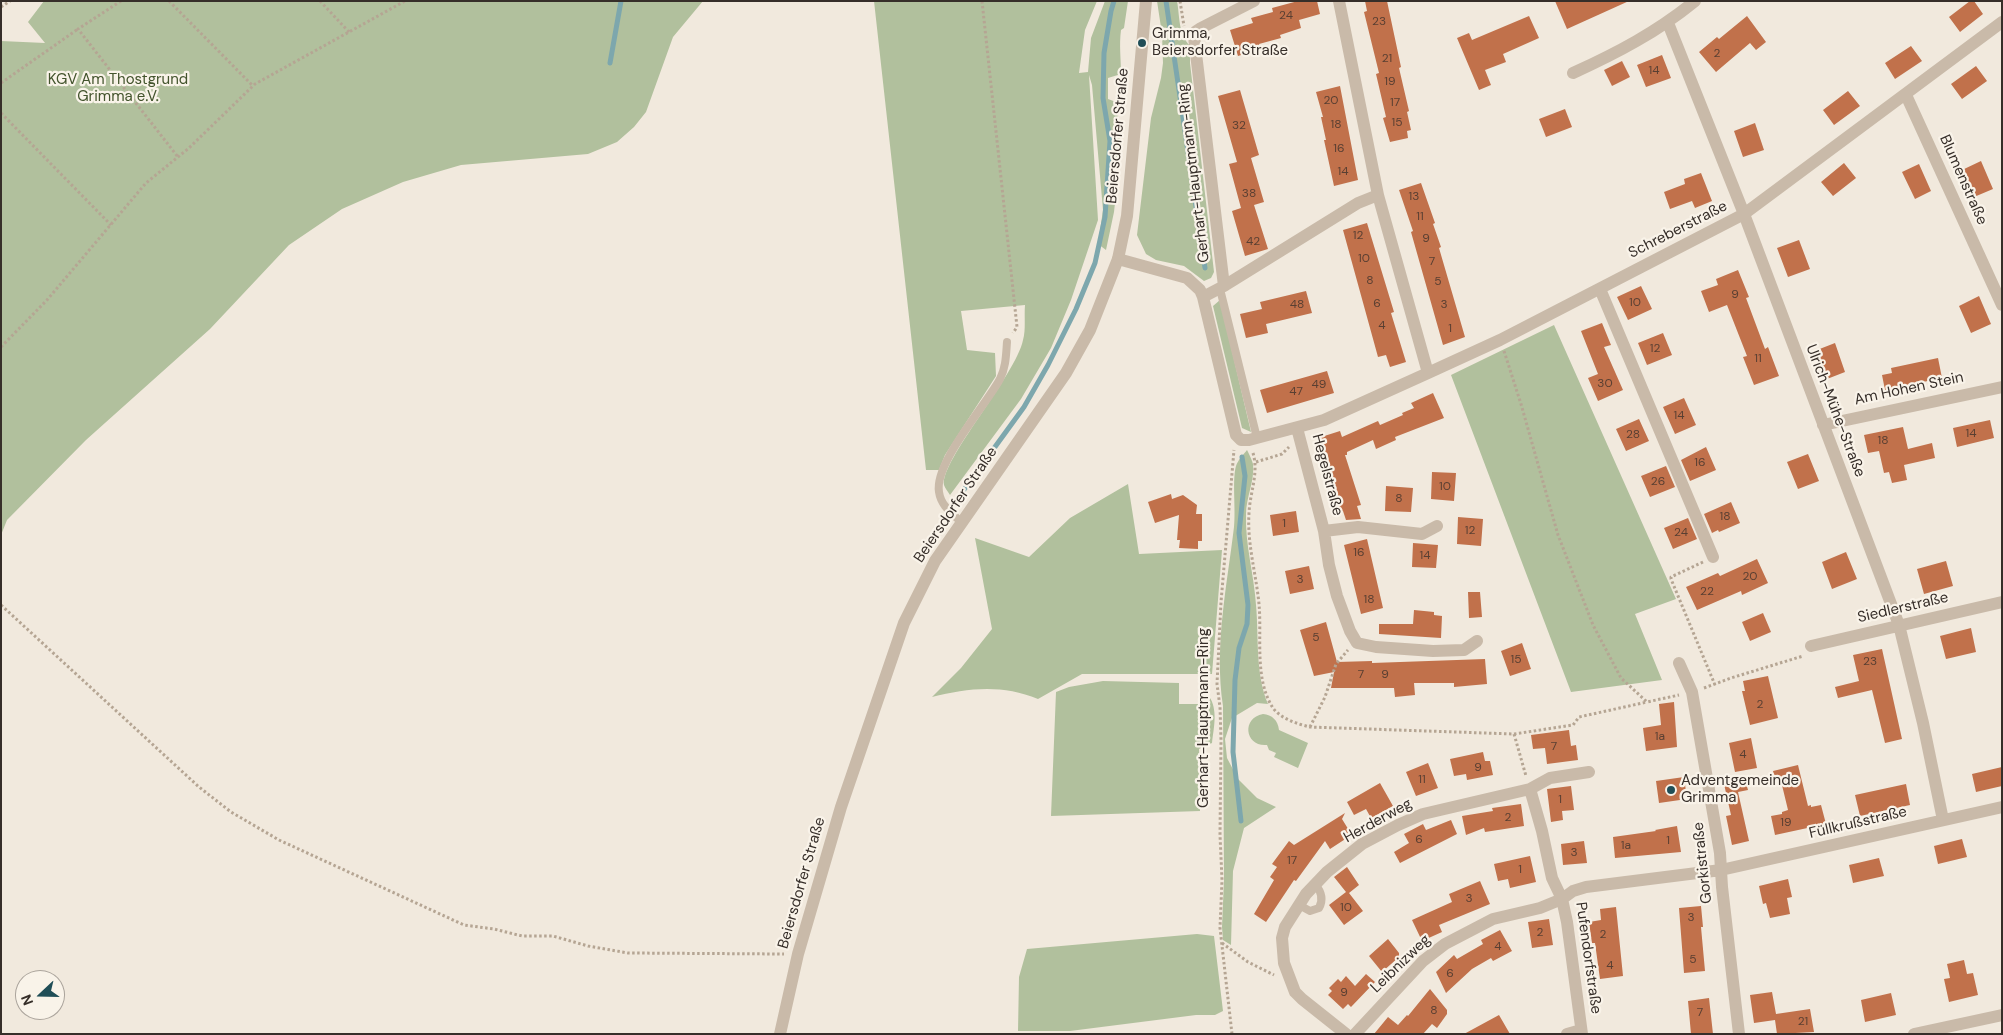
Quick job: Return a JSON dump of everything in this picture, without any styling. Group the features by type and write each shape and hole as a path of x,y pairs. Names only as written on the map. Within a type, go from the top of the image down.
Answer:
{"street":[{"name":"Beiersdorfer Straße","path":"780,1034 798,954 841,807 904,623 935,562 1066,373 1090,330 1118,259 1127,216 1146,1"},
{"path":"1194,37 1195,32 1201,28 1254,1"},
{"path":"1339,1 1378,195 1428,373"},
{"path":"1573,72 1614,54 1668,23 1695,1"},
{"name":"Schreberstraße","path":"1600,289 1744,214 2002,22"},
{"name":"Ulrich-Mühe-Straße","path":"1668,23 1744,214 1899,626 1923,723 1943,820"},
{"name":"Gerhart-Hauptmann-Ring","path":"1194,37 1222,288"},
{"name":"Blumenstraße","path":"1906,95 2002,305"},
{"path":"1203,297 1222,288 1358,203 1378,195"},
{"path":"1118,259 1187,278 1200,290 1236,435 1241,440 1299,433 1500,340 1600,289 1714,557"},
{"name":"Am Hohen Stein","path":"1823,425 2002,387"},
{"name":"Hegelstraße","path":"1299,433 1324,531 1329,565 1337,596 1350,631 1357,643"},
{"name":"Hegelstraße","path":"1324,531 1358,527 1422,534 1437,526"},
{"name":"Siedlerstraße","path":"1811,646 2002,602"},
{"path":"1357,643 1376,647 1433,652 1464,650 1477,641"},
{"name":"Gorkistraße","path":"1679,663 1692,692 1720,853 1722,887 1739,1034"},
{"name":"Herderweg","path":"1346,1034 1302,1000 1289,979 1282,951 1282,938 1285,927 1315,884 1362,844 1422,814 1530,789 1550,778 1588,772"},
{"path":"1530,789 1542,831 1552,878 1562,899"},
{"name":"Füllkrußstraße","path":"1721,870 2002,807"},
{"name":"Pufendorfstraße","path":"1582,1032 1568,922 1562,899 1573,891 1586,887 1721,870"},
{"name":"Leibnizweg","path":"1356,1034 1423,961 1445,944 1492,920 1540,908 1562,899"},
{"path":"1914,1034 2002,1015"},
{"path":"1567,1034 1582,1032"}],"lane":[{"path":"1222,288 1257,438"},
{"path":"962,522 945,507 939,492 942,472 965,431 1000,378 1006,363 1006,342"},
{"path":"1299,905 1310,910 1319,908 1322,898 1320,890 1315,884"}],"path":[{"path":"1,6 10,1"},
{"path":"1,83 121,1"},
{"path":"169,1 252,86"},
{"path":"320,1 349,32"},
{"path":"1,347 47,300 146,183 178,157 252,86 405,1"},
{"path":"982,1 1017,327 1006,342"},
{"path":"1180,1 1184,26 1187,33 1194,37"},
{"path":"78,29 178,157"},
{"path":"1,113 111,225"},
{"path":"1500,340 1522,404 1558,535 1593,625 1621,678 1647,702 1692,692 1805,655 1811,646"},
{"path":"1256,462 1282,454 1299,433"},
{"name":"Gerhart-Hauptmann-Ring","path":"1232,1034 1220,928 1222,880 1220,707 1217,684 1221,602 1236,435"},
{"path":"1714,557 1671,577 1671,579 1715,685"},
{"path":"1,605 199,787 231,812 279,840 464,925 494,929 522,936 552,936 588,946 628,953 798,954"},
{"path":"1310,727 1325,697 1336,664 1346,651 1357,643"},
{"path":"1514,734 1530,789"},
{"path":"1221,942 1248,962 1280,978 1289,979"}],"green space":[{"name":"KGV Am Thostgrund Grimma e.V.","path":"44,1 703,1 673,37 646,112 634,127 617,142 588,154 461,165 403,182 342,209 289,245 210,329 86,440 7,520 1,535 1,41 45,43 28,22"},
{"path":"874,1 1097,1 1085,30 1079,73 1088,72 1091,38 1105,1 1128,1 1124,28 1121,30 1120,36 1121,74 1108,78 1108,99 1116,102 1121,149 1114,212 1106,250 1098,244 1103,210 1092,85 1089,75 1098,220 1071,300 1051,348 1021,399 950,495 944,485 946,473 965,438 1007,374 1017,355 1024,336 1025,305 961,311 967,350 995,353 996,376 945,455 939,470 926,470"},
{"path":"1157,1 1177,1 1181,30 1190,46 1190,63 1214,272 1211,278 1204,281 1184,266 1156,260 1146,254 1137,235 1151,118 1163,63 1162,34"},
{"path":"1220,300 1251,432 1242,428 1213,306"},
{"path":"1554,325 1676,599 1635,614 1662,680 1571,692 1451,375"},
{"path":"1247,450 1253,462 1253,470 1246,508 1246,526 1255,593 1259,668 1268,704 1257,703 1232,718 1225,739 1227,758 1238,779 1257,798 1276,807 1244,828 1233,871 1231,945 1223,940 1222,927 1224,880 1223,706 1220,661 1223,616 1234,527 1235,472 1238,462"},
{"path":"1128,484 1139,554 1222,550 1212,674 1082,674 1038,699 1025,694 998,689 959,691 932,697 961,668 992,629 975,538 1029,557 1070,518"},
{"path":"1103,681 1179,683 1179,704 1198,704 1200,697 1209,696 1214,707 1214,724 1212,743 1199,749 1200,811 1051,816 1056,692 1069,687"},
{"path":"1263,714 1274,719 1279,730 1308,743 1298,768 1274,757 1276,753 1269,750 1267,745 1254,742 1250,737 1248,732 1251,721"},
{"path":"1197,934 1214,936 1223,1011 1215,1015 1196,1015 1070,1031 1018,1031 1019,977 1027,949"}],"building":[{"path":"1298,1 1317,1 1320,14 1299,20 1301,28 1280,35 1281,38 1259,44 1260,49 1238,56 1230,30 1253,23 1251,18 1273,12 1272,8"},
{"path":"1365,1 1387,1 1409,111 1407,112 1411,130 1407,131 1408,138 1390,142 1383,118 1386,117 1376,74 1379,73 1364,12 1367,11"},
{"path":"1555,1 1629,1 1567,29"},
{"path":"1970,1 1974,1 1983,14 1960,32 1949,17"},
{"path":"1529,16 1539,38 1503,54 1506,62 1485,70 1491,85 1479,90 1457,38 1469,33 1472,40"},
{"path":"1747,16 1766,42 1756,50 1750,43 1716,72 1699,52 1717,37 1719,39"},
{"path":"1911,46 1922,61 1895,79 1885,63"},
{"path":"1662,55 1671,78 1646,87 1637,65"},
{"path":"1622,61 1630,77 1612,86 1604,70"},
{"path":"1976,66 1987,81 1962,99 1951,84"},
{"path":"1340,86 1358,180 1334,186 1324,140 1326,140 1321,117 1323,117 1316,92"},
{"path":"1240,90 1259,155 1251,158 1264,202 1254,205 1268,249 1245,256 1232,211 1241,208 1229,164 1237,162 1218,96"},
{"path":"1848,91 1860,106 1834,125 1823,110"},
{"path":"1565,109 1572,127 1546,137 1539,119"},
{"path":"1755,123 1764,150 1743,157 1734,131"},
{"path":"1981,161 1993,189 1974,197 1962,170"},
{"path":"1844,163 1856,178 1833,196 1821,182"},
{"path":"1919,164 1931,191 1915,199 1902,172"},
{"path":"1701,173 1712,201 1695,208 1692,201 1670,209 1664,192 1685,184 1684,179"},
{"path":"1421,183 1435,223 1433,224 1441,247 1439,248 1465,337 1443,345 1411,232 1413,231 1399,190"},
{"path":"1367,223 1394,312 1391,313 1406,362 1390,367 1386,355 1378,357 1343,230"},
{"path":"1799,240 1810,269 1788,277 1777,248"},
{"path":"1738,270 1749,297 1746,298 1765,349 1768,347 1779,376 1754,385 1743,357 1747,356 1727,305 1709,312 1701,291 1718,285 1716,279"},
{"path":"1641,286 1652,309 1628,320 1617,297"},
{"path":"1306,291 1312,313 1266,324 1268,333 1246,338 1240,314 1262,309 1260,302"},
{"path":"1979,296 1991,324 1971,333 1959,306"},
{"path":"1602,323 1611,345 1604,347 1623,390 1598,401 1588,378 1598,374 1581,331"},
{"path":"1663,333 1672,355 1647,365 1638,343"},
{"path":"1835,343 1845,372 1827,379 1817,350"},
{"path":"1938,358 1942,378 1885,390 1882,375 1892,373 1891,368"},
{"path":"1327,371 1334,393 1267,413 1260,390"},
{"path":"1433,393 1444,418 1395,437 1396,440 1376,449 1373,440 1347,452 1347,455 1345,455 1361,505 1357,506 1361,519 1346,520 1343,511 1335,513 1324,476 1328,474 1318,438 1340,431 1342,437 1378,421 1380,425 1403,415 1402,413 1414,408 1411,403"},
{"path":"1684,398 1696,425 1675,434 1663,407"},
{"path":"1639,419 1649,441 1626,451 1616,429"},
{"path":"1990,420 1994,438 1957,447 1953,428"},
{"path":"1903,427 1908,449 1932,443 1935,458 1904,465 1907,480 1892,483 1889,472 1884,473 1879,451 1868,453 1864,435"},
{"path":"1706,447 1716,470 1690,481 1681,460"},
{"path":"1808,454 1819,481 1798,489 1787,462"},
{"path":"1666,466 1675,487 1650,497 1641,476"},
{"path":"1432,472 1456,473 1454,501 1431,499"},
{"path":"1386,486 1413,488 1411,512 1385,511"},
{"path":"1171,494 1172,499 1183,495 1197,505 1196,514 1202,514 1202,541 1198,541 1198,549 1179,548 1180,540 1177,540 1179,515 1155,523 1148,502"},
{"path":"1731,502 1740,523 1712,533 1704,514"},
{"path":"1296,511 1299,532 1273,536 1270,515"},
{"path":"1458,517 1483,519 1481,546 1457,544"},
{"path":"1688,518 1697,539 1673,549 1664,528"},
{"path":"1367,539 1383,608 1361,614 1344,545"},
{"path":"1413,543 1438,545 1436,568 1412,567"},
{"path":"1846,552 1857,579 1832,589 1822,562"},
{"path":"1757,559 1768,583 1742,595 1741,591 1697,610 1686,587 1718,573 1720,576"},
{"path":"1946,561 1953,586 1924,594 1917,569"},
{"path":"1309,566 1314,589 1290,594 1285,571"},
{"path":"1468,592 1480,592 1482,617 1469,618"},
{"path":"1414,610 1434,612 1434,615 1442,616 1441,638 1379,634 1379,624 1413,624"},
{"path":"1763,613 1771,632 1750,641 1742,622"},
{"path":"1326,622 1337,662 1372,661 1372,663 1485,659 1487,684 1454,687 1454,683 1414,683 1415,695 1395,697 1394,688 1331,688 1334,672 1314,676 1300,630"},
{"path":"1971,628 1976,652 1946,659 1940,636"},
{"path":"1522,643 1531,669 1510,676 1501,651"},
{"path":"1882,649 1902,739 1885,743 1872,690 1838,698 1835,687 1859,681 1853,655"},
{"path":"1768,676 1778,718 1750,725 1742,691 1745,691 1743,681"},
{"path":"1674,702 1677,747 1646,751 1643,728 1661,725 1659,704"},
{"path":"1569,730 1571,746 1576,745 1578,760 1547,764 1545,748 1533,749 1531,735"},
{"path":"1751,738 1757,768 1735,772 1729,743"},
{"path":"1483,752 1485,761 1490,761 1493,775 1467,780 1466,774 1454,776 1450,759"},
{"path":"1428,763 1438,788 1416,796 1406,772"},
{"path":"1798,765 1808,806 1821,805 1826,824 1775,835 1771,816 1782,814 1782,812 1788,810 1781,781 1776,782 1773,771"},
{"path":"2002,767 2002,786 1976,792 1972,774"},
{"name":"Adventgemeinde Grimma","path":"1684,777 1687,799 1659,803 1656,781"},
{"path":"1745,779 1748,790 1738,792 1749,841 1732,845 1726,816 1731,815 1724,784"},
{"path":"1380,783 1393,806 1371,818 1366,809 1354,815 1347,802"},
{"path":"1906,784 1910,805 1860,816 1855,795"},
{"path":"1571,786 1574,810 1562,811 1563,820 1551,822 1547,789"},
{"path":"1521,804 1524,826 1485,832 1484,828 1466,835 1462,816 1493,811 1492,808"},
{"path":"1345,813 1342,819 1350,832 1350,836 1330,849 1325,841 1296,881 1294,880 1266,922 1254,914 1274,880 1270,877 1277,867 1272,864 1289,841 1294,845"},
{"path":"1451,820 1457,834 1400,863 1394,852 1409,843 1404,834 1423,824 1426,830"},
{"path":"1677,826 1681,852 1615,858 1613,837"},
{"path":"1962,839 1967,857 1938,864 1934,846"},
{"path":"1584,841 1587,863 1563,865 1561,844"},
{"path":"1530,856 1536,882 1510,888 1508,879 1498,881 1494,864"},
{"path":"1879,858 1884,876 1853,883 1849,865"},
{"path":"1347,867 1359,885 1349,893 1363,911 1344,925 1329,905 1346,892 1334,877"},
{"path":"1788,879 1792,897 1787,898 1790,914 1770,918 1766,903 1763,904 1759,886"},
{"path":"1480,881 1490,904 1439,925 1442,932 1422,941 1412,920 1452,902 1449,894"},
{"path":"1701,906 1705,971 1684,973 1679,908"},
{"path":"1616,907 1623,976 1600,979 1595,943 1592,943 1589,922 1601,920 1600,909"},
{"path":"1549,919 1553,945 1532,948 1528,922"},
{"path":"1500,930 1512,951 1493,961 1491,958 1472,969 1446,993 1436,972 1454,955 1457,959 1483,944 1481,940"},
{"path":"1388,939 1399,953 1399,957 1382,972 1369,956"},
{"path":"1964,960 1967,974 1973,973 1978,995 1949,1002 1944,979 1950,978 1947,964"},
{"path":"1366,974 1375,982 1351,1007 1348,1004 1343,1009 1328,995 1332,991 1329,988 1338,979 1341,982 1346,976 1355,986"},
{"path":"1430,989 1447,1010 1447,1014 1437,1028 1432,1024 1423,1034 1374,1034 1388,1017 1398,1025"},
{"path":"1772,992 1776,1014 1810,1009 1814,1032 1777,1034 1775,1020 1754,1023 1750,995"},
{"path":"1891,993 1896,1015 1865,1022 1861,1000"},
{"path":"1709,998 1713,1034 1691,1034 1688,1001"},
{"path":"1499,1015 1510,1034 1464,1034"}],"waterway":[{"path":"610,63 621,1"},
{"path":"960,495 1024,407 1048,365 1076,309 1095,263 1105,217 1110,141 1103,98 1104,53 1114,1"},
{"path":"1166,1 1205,268"},
{"path":"1241,821 1233,752 1235,680 1239,648 1247,624 1248,605 1239,533 1245,476 1242,457"}],"place":[{"name":"Grimma, Beiersdorfer Straße","path":"1142,43"},
{"name":"Adventgemeinde Grimma","path":"1671,790"}]}
